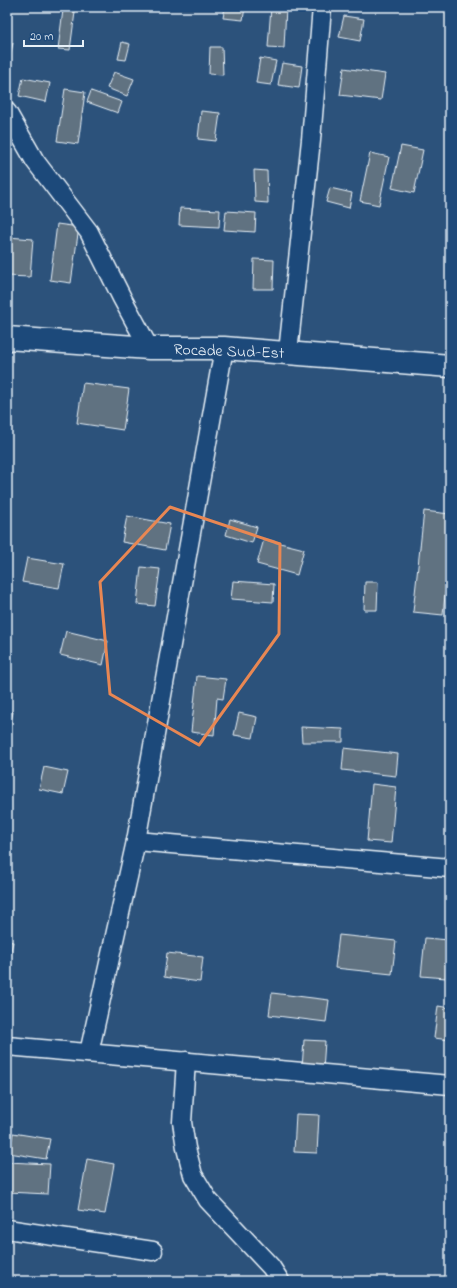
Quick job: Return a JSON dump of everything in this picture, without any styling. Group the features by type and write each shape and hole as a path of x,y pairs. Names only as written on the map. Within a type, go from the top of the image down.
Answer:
{"street":[{"path":"288,352 311,140 322,7"},
{"path":"7,112 35,161 89,232 149,348"},
{"name":"Rocade Sud-Est","path":"7,338 149,348 224,348 288,352 450,366"},
{"path":"89,1053 136,841 224,348"},
{"path":"136,841 450,868"},
{"path":"7,1046 450,1084"},
{"path":"186,1061 182,1122 186,1148 193,1175 208,1200 271,1268 280,1281"},
{"path":"7,1229 154,1251"}],"highlighted area":[{"path":"170,507 280,544 279,634 199,745 110,694 100,582"}],"building":[{"path":"125,7 125,10 102,8"},
{"path":"225,7 245,7 243,20 223,18"},
{"path":"271,7 286,7 284,48 268,47"},
{"path":"63,10 75,12 70,50 58,49"},
{"path":"344,16 364,19 360,41 339,37"},
{"path":"7,42 13,43 9,61 7,60"},
{"path":"122,42 130,44 126,60 118,59"},
{"path":"210,47 222,47 223,75 209,74"},
{"path":"260,58 276,61 271,85 256,83"},
{"path":"282,63 302,66 299,88 278,85"},
{"path":"344,68 385,74 381,100 340,95"},
{"path":"114,72 134,79 127,96 107,88"},
{"path":"23,78 50,83 46,102 19,96"},
{"path":"65,89 85,92 78,144 57,141"},
{"path":"91,91 122,102 118,113 87,102"},
{"path":"201,111 220,113 216,141 198,139"},
{"path":"401,146 423,150 414,193 392,188"},
{"path":"370,153 389,157 379,205 360,201"},
{"path":"254,170 267,171 268,203 255,202"},
{"path":"330,188 352,193 349,208 326,202"},
{"path":"180,208 220,210 219,227 179,225"},
{"path":"226,211 256,213 255,232 224,230"},
{"path":"57,224 79,227 71,283 50,280"},
{"path":"450,229 450,250 446,250"},
{"path":"8,237 33,239 30,277 7,276"},
{"path":"254,259 274,260 273,289 253,289"},
{"path":"83,383 129,389 123,430 77,423"},
{"path":"424,511 450,514 450,547 443,615 413,612"},
{"path":"127,516 170,524 165,550 122,542"},
{"path":"230,519 257,527 252,543 226,535"},
{"path":"264,539 304,549 297,575 257,564"},
{"path":"27,558 64,564 59,588 22,582"},
{"path":"141,567 160,569 155,606 137,604"},
{"path":"233,581 274,584 273,602 231,599"},
{"path":"365,582 378,582 377,610 364,610"},
{"path":"66,631 108,641 103,665 60,655"},
{"path":"197,676 226,679 223,699 217,698 214,735 191,732"},
{"path":"7,711 13,712 7,739"},
{"path":"239,713 257,717 253,738 234,735"},
{"path":"301,727 343,729 343,742 302,742"},
{"path":"344,748 398,754 396,776 342,770"},
{"path":"44,767 68,772 63,794 39,789"},
{"path":"372,784 396,787 391,843 367,841"},
{"path":"339,935 396,941 392,974 335,968"},
{"path":"425,938 449,940 446,978 421,976"},
{"path":"7,941 13,942 8,963 7,963"},
{"path":"167,953 203,957 200,982 164,977"},
{"path":"272,993 329,1000 326,1022 269,1015"},
{"path":"438,1006 450,1008 450,1040 434,1038"},
{"path":"304,1040 325,1041 323,1070 302,1069"},
{"path":"296,1114 319,1115 317,1153 294,1152"},
{"path":"13,1133 50,1139 46,1159 9,1153"},
{"path":"87,1159 114,1164 105,1214 78,1210"},
{"path":"7,1162 50,1164 48,1194 7,1192"}]}
